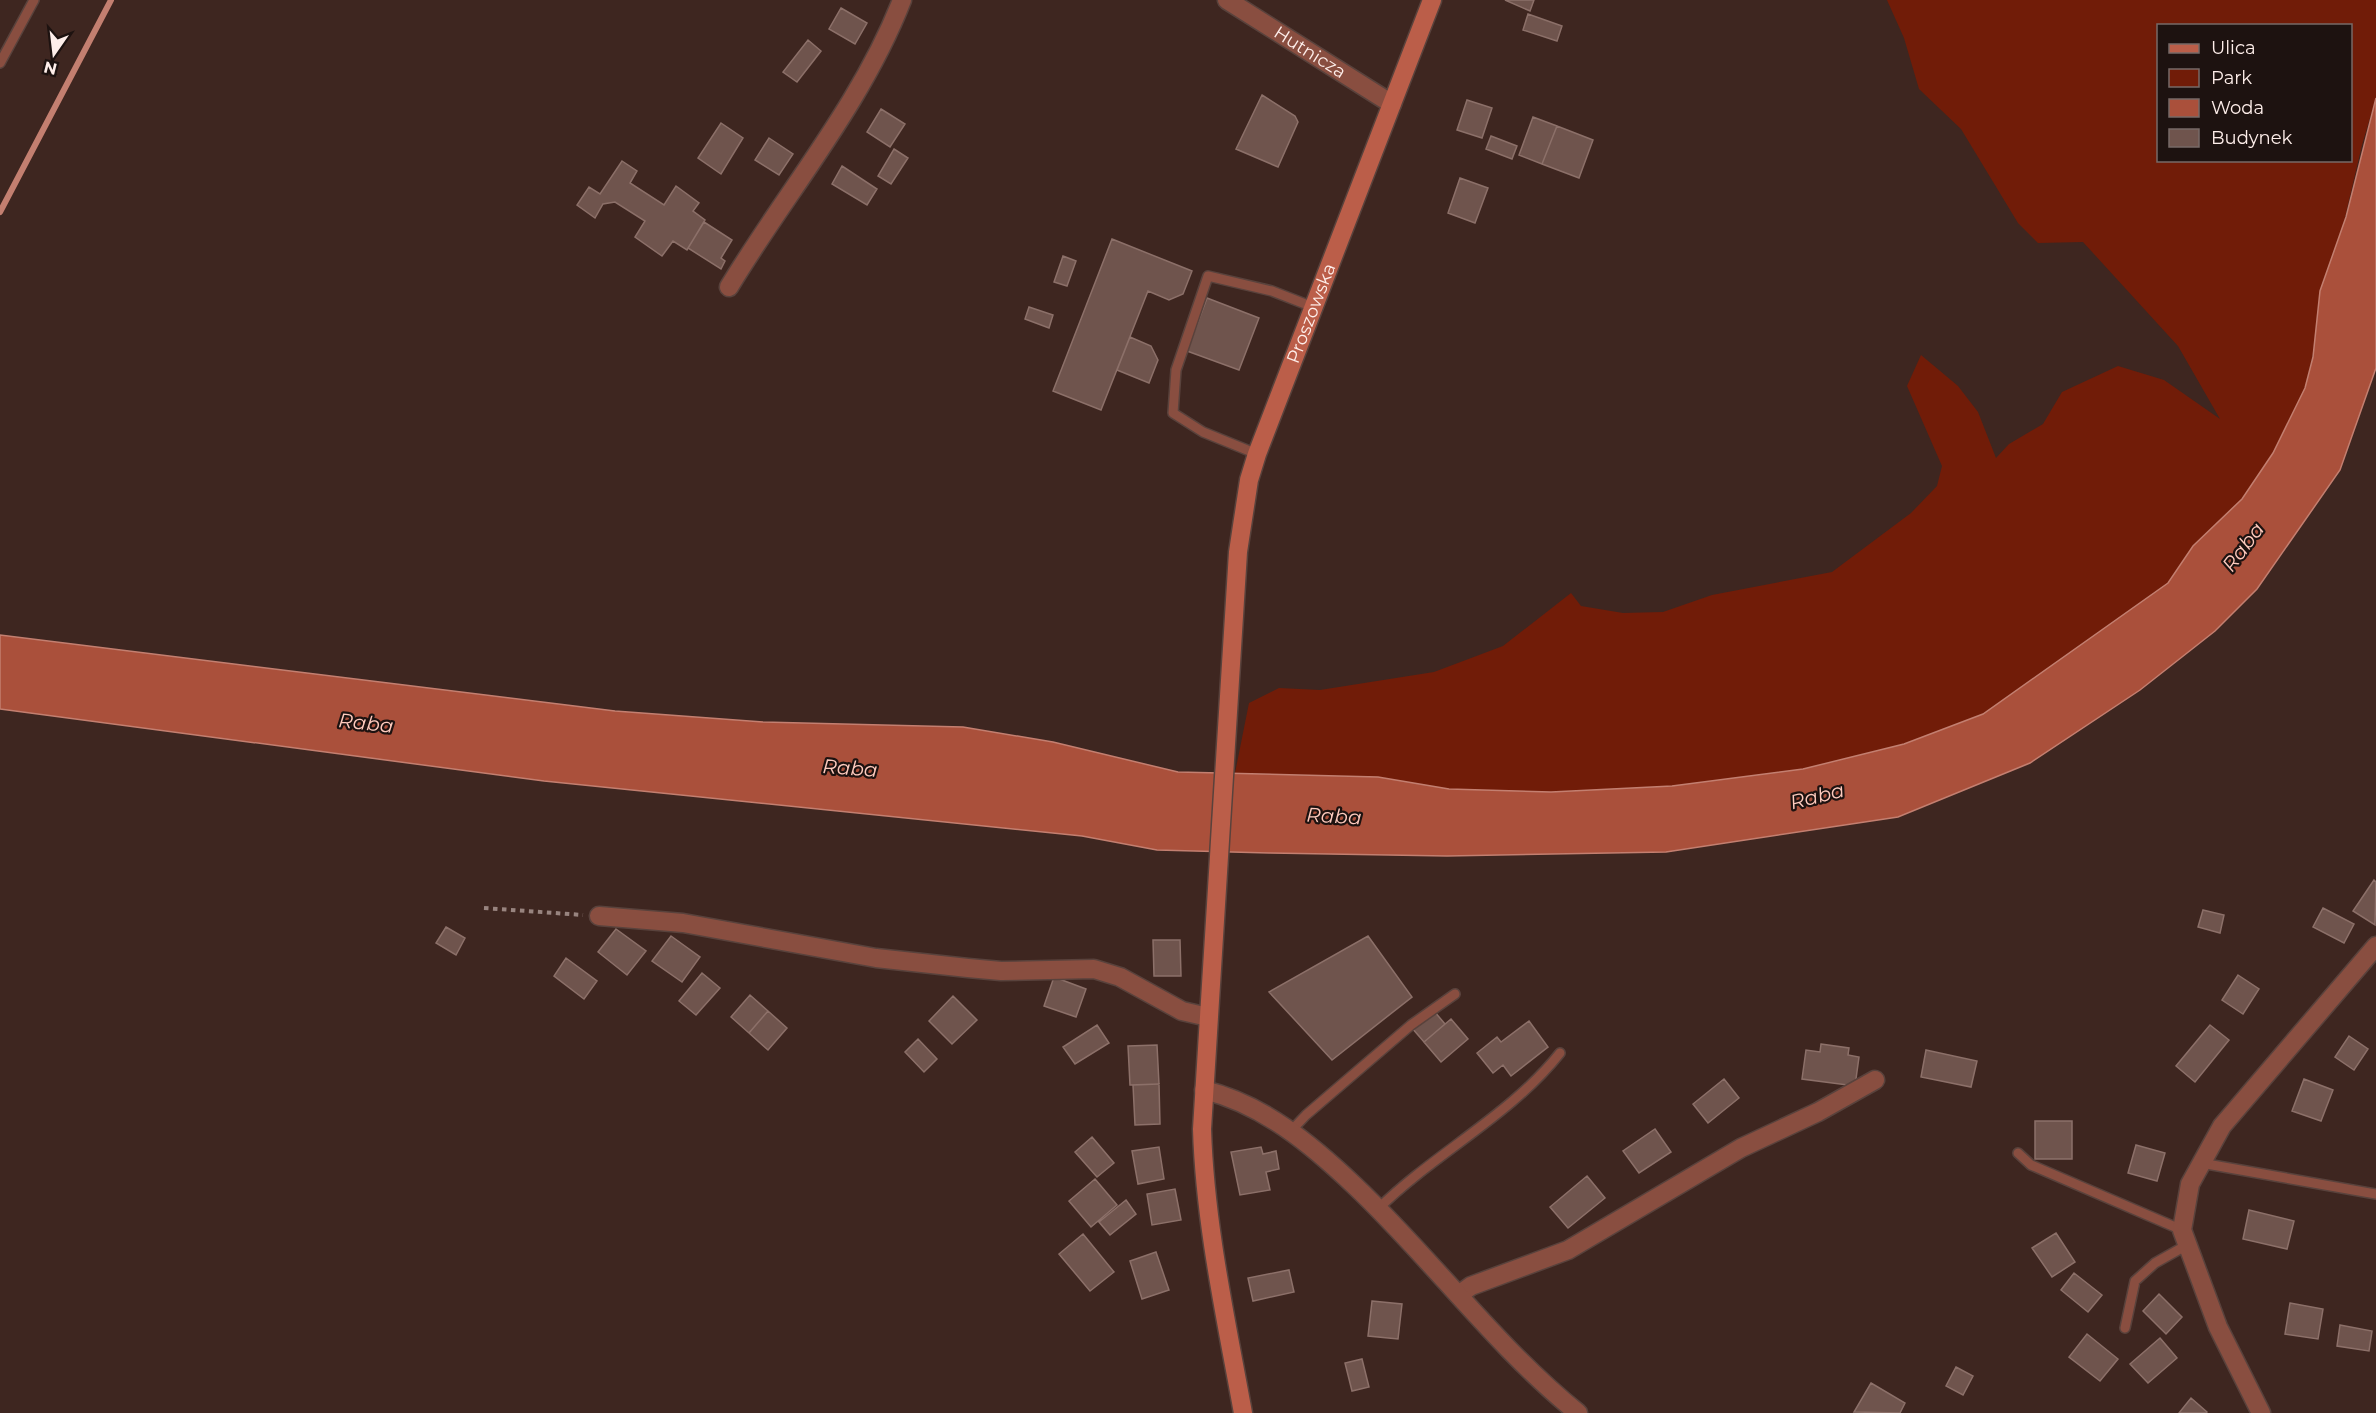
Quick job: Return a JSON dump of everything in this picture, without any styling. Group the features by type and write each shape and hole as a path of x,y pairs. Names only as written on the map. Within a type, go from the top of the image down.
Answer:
{"main road":[{"name":"Proszowska","path":"1244,1413 1211,1235 1204,1176 1204,1090 1208,1017 1231,638 1242,523 1257,454 1432,0"}],"street":[{"path":"729,286 845,111 885,43 902,0"},
{"name":"Hutnicza","path":"1227,0 1392,104"},
{"path":"599,916 683,923 876,958 956,967 1001,971 1094,969 1120,977 1182,1011 1208,1017"},
{"path":"2261,1413 2218,1327 2185,1238 2190,1184 2222,1126 2376,946"},
{"path":"1460,1294 1471,1286 1568,1250 1741,1149 1818,1112 1875,1080"},
{"path":"1204,1090 1233,1099 1272,1119 1329,1161 1379,1208 1544,1384 1578,1413"}],"lane":[{"path":"0,63 33,0"},
{"path":"1257,454 1203,432 1173,413 1176,370 1208,276 1272,291 1313,307"},
{"path":"1290,1132 1306,1115 1411,1025 1455,994"},
{"path":"1379,1208 1408,1180 1538,1080 1560,1053"},
{"path":"2018,1152 2031,1165 2185,1238 2136,1281 2125,1328"},
{"path":"2201,1163 2376,1194"}],"path":[{"path":"484,908 599,916"}],"green space":[{"path":"1887,0 2376,0 2376,98 2362,145 2305,388 2273,453 2242,499 2193,546 2168,583 1983,714 1904,744 1803,769 1672,786 1551,792 1449,789 1378,777 1235,773 1249,703 1279,688 1320,690 1434,672 1503,646 1571,593 1581,606 1623,613 1663,612 1712,595 1832,572 1911,513 1937,486 1942,466 1907,386 1921,355 1958,386 1978,412 1996,458 2009,444 2043,424 2062,392 2118,366 2164,380 2220,419 2178,346 2083,242 2038,243 2018,223 1961,129 1919,89 1904,38"}],"water":[{"name":"Raba","path":"2376,98 2376,368 2340,470 2257,589 2215,631 2140,690 2030,763 1898,817 1666,852 1447,856 1157,850 1082,836 544,781 0,709 0,635 615,711 763,722 963,727 1053,742 1178,772 1378,777 1449,789 1551,792 1672,786 1803,769 1904,744 1983,714 2168,583 2193,546 2242,499 2273,453 2305,388 2313,357 2320,291 2346,217"}],"building":[{"path":"1505,0 1534,0 1530,11"},
{"path":"841,8 867,23 855,44 829,29"},
{"path":"1528,14 1562,26 1557,41 1523,30"},
{"path":"808,40 821,51 797,82 783,72"},
{"path":"1262,95 1295,116 1298,122 1278,167 1236,149"},
{"path":"1467,100 1492,108 1482,138 1457,130"},
{"path":"881,109 905,124 890,147 867,132"},
{"path":"1533,117 1557,126 1542,164 1519,155"},
{"path":"721,123 743,138 721,174 698,158"},
{"path":"1557,126 1593,140 1579,178 1542,164"},
{"path":"1491,136 1517,146 1512,159 1486,149"},
{"path":"769,138 793,154 779,175 755,160"},
{"path":"894,149 908,158 891,184 878,176"},
{"path":"622,161 637,171 630,183 664,205 676,186 699,203 693,211 705,220 687,250 673,241 662,256 635,237 645,221 615,202 603,204 595,218 577,205 589,187 600,194"},
{"path":"842,166 877,189 867,205 832,184"},
{"path":"1460,178 1488,188 1475,223 1448,213"},
{"path":"704,222 732,240 721,258 725,261 721,269 688,248"},
{"path":"1112,239 1192,271 1183,294 1169,300 1148,291 1101,410 1053,391"},
{"path":"1063,256 1076,261 1067,286 1054,282"},
{"path":"1207,298 1259,318 1239,370 1187,351"},
{"path":"1029,307 1053,315 1049,328 1025,319"},
{"path":"1130,337 1151,346 1158,360 1149,383 1117,370"},
{"path":"2374,880 2376,882 2375,925 2353,911"},
{"path":"2323,908 2354,924 2344,943 2313,927"},
{"path":"2203,910 2224,915 2220,933 2198,927"},
{"path":"446,927 465,938 456,955 436,943"},
{"path":"616,929 646,951 627,975 598,952"},
{"path":"671,936 700,957 682,982 652,961"},
{"path":"1368,936 1412,997 1332,1060 1269,992"},
{"path":"1153,940 1180,940 1181,976 1154,976"},
{"path":"566,958 597,981 584,999 554,976"},
{"path":"702,973 720,988 696,1015 679,1001"},
{"path":"2238,975 2259,989 2243,1014 2222,1000"},
{"path":"1054,977 1086,989 1076,1017 1044,1006"},
{"path":"750,995 768,1011 749,1033 731,1017"},
{"path":"953,996 977,1020 952,1044 929,1021"},
{"path":"768,1011 787,1028 768,1050 749,1033"},
{"path":"1434,1011 1445,1024 1424,1042 1412,1028"},
{"path":"1451,1019 1468,1039 1441,1062 1424,1042"},
{"path":"1529,1021 1548,1047 1511,1076 1503,1065 1493,1073 1477,1053 1497,1037 1501,1042"},
{"path":"1097,1025 1109,1043 1075,1064 1063,1047"},
{"path":"2210,1025 2229,1040 2195,1082 2176,1066"},
{"path":"2349,1036 2368,1049 2354,1070 2335,1057"},
{"path":"918,1039 937,1059 924,1072 905,1052"},
{"path":"1821,1044 1849,1048 1848,1055 1859,1057 1855,1086 1802,1079 1806,1050 1820,1052"},
{"path":"1157,1045 1159,1084 1130,1085 1128,1046"},
{"path":"1926,1050 1977,1061 1971,1087 1921,1077"},
{"path":"1724,1079 1739,1098 1708,1123 1693,1104"},
{"path":"2304,1079 2333,1090 2321,1121 2292,1111"},
{"path":"1159,1084 1160,1124 1135,1125 1133,1085"},
{"path":"2035,1121 2072,1121 2072,1159 2035,1159"},
{"path":"1655,1129 1671,1152 1639,1173 1623,1151"},
{"path":"1092,1137 1114,1163 1097,1177 1075,1152"},
{"path":"2136,1145 2165,1153 2157,1181 2128,1173"},
{"path":"1159,1147 1164,1179 1138,1184 1132,1151"},
{"path":"1261,1147 1263,1154 1276,1151 1279,1169 1266,1172 1270,1190 1240,1195 1231,1152"},
{"path":"1587,1176 1605,1198 1568,1228 1550,1207"},
{"path":"1095,1179 1117,1205 1091,1227 1069,1201"},
{"path":"1175,1189 1181,1220 1152,1225 1147,1194"},
{"path":"1126,1200 1136,1214 1110,1235 1099,1222"},
{"path":"2249,1210 2294,1221 2287,1249 2243,1239"},
{"path":"2056,1233 2075,1262 2052,1277 2032,1248"},
{"path":"1083,1234 1114,1272 1090,1291 1059,1254"},
{"path":"1156,1252 1169,1290 1142,1299 1130,1261"},
{"path":"1289,1270 1294,1292 1253,1301 1248,1278"},
{"path":"2074,1273 2102,1295 2088,1312 2061,1290"},
{"path":"2159,1294 2182,1317 2166,1334 2143,1311"},
{"path":"1372,1301 1402,1304 1398,1339 1368,1336"},
{"path":"2290,1303 2323,1309 2318,1339 2285,1334"},
{"path":"2340,1325 2372,1331 2369,1351 2337,1346"},
{"path":"2087,1334 2118,1359 2100,1381 2069,1357"},
{"path":"2160,1338 2177,1358 2148,1383 2130,1364"},
{"path":"1362,1359 1369,1387 1352,1391 1345,1363"},
{"path":"1956,1367 1973,1376 1963,1395 1946,1386"},
{"path":"1871,1383 1905,1403 1900,1413 1854,1412"},
{"path":"2191,1398 2207,1412 2179,1413"}],"waterway":[{"path":"0,212 111,0"}]}
